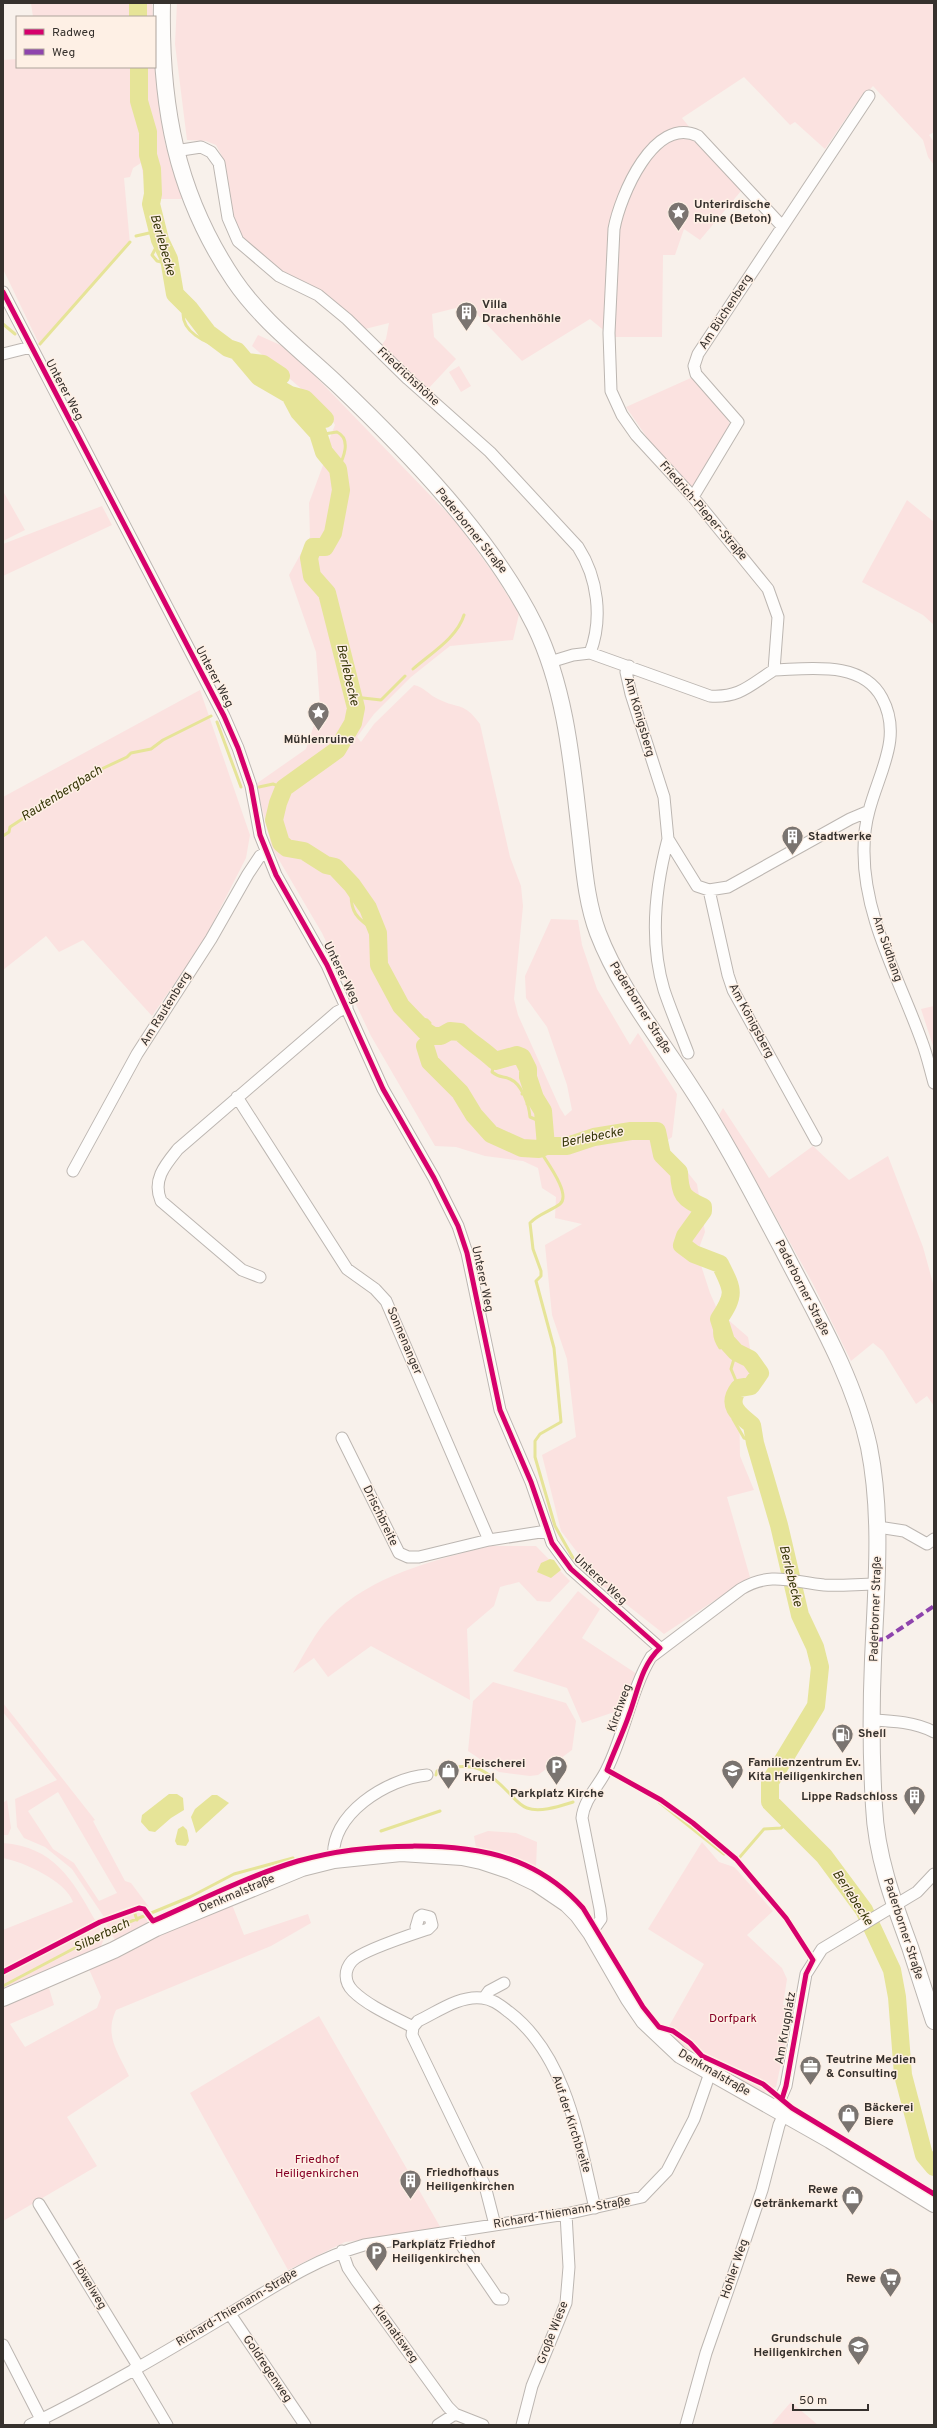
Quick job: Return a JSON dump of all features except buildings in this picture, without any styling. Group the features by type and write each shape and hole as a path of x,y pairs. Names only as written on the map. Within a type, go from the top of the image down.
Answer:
{"main road":[{"name":"Paderborner Straße","path":"162,3 163,64 175,151 188,194 201,224 237,284 280,331 400,448 476,534 510,580 534,625 550,662 566,725 588,895 595,926 616,972 712,1120 804,1290 847,1378 857,1403 868,1443 874,1478 878,1528 872,1720 874,1812 882,1861 894,1905 934,2021"},
{"name":"Denkmalstraße","path":"3,1998 290,1872 334,1860 401,1853 462,1857 524,1876 552,1893 578,1915 591,1933 629,2000 644,2021 680,2056 780,2111 934,2204"}],"street":[{"name":"Am Büchenberg","path":"693,497 738,422 696,374 694,366 698,354 869,96"},
{"name":"Friedrich-Pieper-Straße","path":"774,670 778,617 768,589 693,497 636,435 622,415 611,391 608,365 614,229 617,213 627,186 652,150 668,136 686,131 698,136 782,226"},
{"name":"Friedrichshöhe","path":"175,151 201,147 212,152 219,163 228,218 238,241 279,276 318,295 347,319 408,378 490,452 578,548 588,562 595,591 598,620 596,638 590,653"},
{"name":"Unterer Weg","path":"3,292 224,716 238,748 251,786 260,835 266,853 290,902 327,965 383,1089 434,1178 458,1226 467,1253 500,1410 531,1482 552,1543 571,1569 660,1648"},
{"path":"3,354 31,347"},
{"path":"550,662 573,655 590,653 710,696 722,697 736,695 774,670"},
{"name":"Am Königsberg","path":"629,666 626,672 631,694 664,797 668,839 657,882 654,914 664,988 688,1053"},
{"name":"Am Südhang","path":"774,670 843,670 868,682 881,696 889,714 891,743 869,811 864,849 869,895 878,929 922,1041 934,1083"},
{"path":"709,890 728,887 850,819 869,811"},
{"name":"Am Königsberg","path":"668,839 697,886 709,890 726,967 733,990 816,1140"},
{"name":"Am Rautenberg","path":"73,1171 137,1054 211,939 248,874 260,856 266,853"},
{"path":"260,1278 242,1270 161,1201 157,1186 162,1171 178,1149 337,1012 347,1007"},
{"name":"Sonnenanger","path":"237,1097 347,1269 375,1289 386,1301 489,1540"},
{"name":"Drischbreite","path":"342,1438 399,1553 408,1557 419,1557 489,1540"},
{"path":"878,1528 904,1531 927,1544 934,1539"},
{"path":"489,1540 547,1531"},
{"name":"Kirchweg","path":"591,1933 601,1919 582,1818 585,1804 607,1770 629,1715 644,1669 651,1657 660,1648 754,1582 782,1578 827,1585 876,1584"},
{"path":"872,1720 909,1724 934,1732"},
{"path":"334,1860 334,1844 340,1828 363,1801 388,1786 412,1776 426,1775"},
{"name":"Am Krugplatz","path":"780,2111 786,2086 806,1974 822,1949 917,1892 934,1874"},
{"path":"413,2027 359,1996 347,1984 346,1976 352,1961 358,1956 418,1932"},
{"path":"495,2225 485,2186 412,2035 413,2027 418,2021 468,1998 484,1998 489,1991 504,1983"},
{"name":"Auf der Kirchbreite","path":"484,1998 502,2007 527,2028 552,2065 577,2133 596,2208"},
{"name":"Richard-Thiemann-Straße","path":"30,2425 42,2422 230,2314 288,2276 342,2251 364,2245 566,2214 637,2200 662,2178 688,2131 710,2073"},
{"name":"Hohler Weg","path":"686,2425 706,2353 762,2190 779,2125 780,2111"},
{"name":"Höwelweg","path":"39,2204 136,2368 167,2425"},
{"name":"Große Wiese","path":"522,2425 532,2386 566,2303 569,2267 566,2214"},
{"path":"459,2231 460,2243 498,2299 503,2299"},
{"name":"Klematisweg","path":"342,2251 348,2268 356,2280 448,2407 455,2414 483,2425"},
{"name":"Goldregenweg","path":"230,2314 306,2425"},
{"path":"3,2346 42,2422"},
{"path":"438,2425 455,2414"}],"green space":[{"path":"31,3 152,3 153,16 33,16"},
{"path":"177,3 934,3 934,132 929,135 934,142 934,165 928,157 923,140 873,86 855,105 825,149 795,122 790,125 744,77 682,118 741,191 700,240 684,229 675,255 663,255 662,337 612,337 590,319 522,361 468,305 432,314 434,337 456,359 428,389 381,346 386,339 389,323 365,329 237,242 224,225 222,156 216,145 206,141 187,140 175,44"},
{"path":"16,59 16,68 155,68 165,143 182,199 147,199 141,163 133,168 130,177 124,178 130,244 40,346 3,269 3,60"},
{"path":"258,335 289,349 456,522 496,577 519,614 513,640 450,646 411,677 374,714 357,737 361,742 374,724 414,685 421,687 438,699 465,709 480,724 510,857 521,886 523,906 514,999 518,1015 560,1108 565,1116 572,1110 567,1085 547,1027 526,998 525,976 551,919 578,920 582,945 597,989 630,1045 638,1033 677,1094 672,1137 664,1143 697,1184 705,1232 697,1253 710,1293 718,1311 748,1337 754,1372 739,1398 740,1456 754,1490 727,1497 750,1577 664,1634 603,1586 561,1531 542,1455 576,1437 567,1359 552,1315 545,1245 582,1224 555,1218 556,1197 542,1188 538,1168 523,1161 485,1156 456,1147 435,1146 371,1036 322,933 272,848 256,784 306,749 320,707 316,652 289,575 310,537 309,503 329,449 329,440 335,425 327,411 252,346"},
{"path":"459,366 471,386 461,392 449,372"},
{"path":"693,377 726,414 731,428 693,487 689,487 655,449 626,407"},
{"path":"3,491 25,530 3,541"},
{"path":"907,500 934,522 934,625 923,615 862,582"},
{"path":"102,506 112,525 3,576 3,544"},
{"path":"200,690 250,835 246,858 203,942 152,1016 83,940 59,952 46,936 3,970 3,797"},
{"path":"934,1006 934,1049 921,1009"},
{"path":"723,1108 769,1178 813,1146 849,1180 888,1156 923,1247 934,1287 934,1406 927,1396 916,1404 883,1351 873,1343 851,1361 812,1282 719,1115"},
{"path":"490,1546 536,1546 570,1581 550,1602 537,1601 519,1582 500,1587 494,1606 467,1629 470,1700 371,1646 328,1677 314,1658 293,1673 325,1623 346,1602 384,1580 405,1571 448,1557"},
{"path":"578,1591 600,1609 582,1638 637,1674 626,1708 582,1723 567,1688 513,1671"},
{"path":"493,1682 566,1703 576,1721 572,1750 538,1775 530,1776 499,1772 468,1751 473,1701"},
{"path":"3,1703 95,1820 93,1821 125,1881 131,1883 149,1907 138,1905 132,1906 104,1917 72,1869 45,1847 24,1838 17,1827 15,1799 57,1780 3,1712","holes":["58,1792 117,1893 99,1901 74,1863 53,1849 28,1811"]},
{"path":"7,1800 11,1828 8,1835 3,1835 3,1803"},
{"path":"488,1831 516,1833 537,1842 536,1868 498,1852 476,1848 474,1836"},
{"name":"Dorfpark","path":"702,1842 719,1862 734,1867 773,1911 747,1935 782,1968 787,1979 783,2005 793,2007 776,2087 765,2092 758,2092 714,2070 664,2035 704,1964 648,1929"},
{"path":"3,1843 21,1846 36,1851 48,1858 60,1868 78,1891 95,1920 3,1968 3,1930 73,1902 69,1894 53,1880 33,1868 3,1858"},
{"path":"231,1902 244,1935 308,1914 311,1923 271,1946 116,2010 111,2028 112,2036 114,2044 129,2076 67,2117 97,2166 3,2221 3,2007 49,1988 54,2005 10,2024 25,2047 97,2008 101,1997 89,1969"},
{"path":"138,1912 147,1918 148,1927 115,1940 105,1922"},
{"path":"99,1926 104,1939 100,1948 3,1992 3,1976"},
{"name":"Friedhof Heiligenkirchen","path":"319,2016 442,2230 345,2242 288,2270 190,2093"},
{"path":"791,2402 818,2425 771,2425"}],"shaded area":[{"path":"550,1559 554,1560 561,1570 551,1578 537,1572 541,1563"},
{"path":"169,1794 177,1794 183,1798 184,1810 171,1818 155,1832 149,1831 141,1822 142,1815"},
{"path":"212,1795 217,1795 229,1803 196,1833 191,1817 195,1809"},
{"path":"183,1826 187,1830 189,1841 186,1846 177,1845 175,1841 178,1829"}],"waterway":[{"name":"Berlebecke","path":"138,3 138,16"},
{"name":"Berlebecke","path":"139,68 139,101 148,132 148,155 152,169 153,194 151,204 160,240 169,259 175,294 189,308 208,333 228,348 237,351 259,377 290,395 299,412 318,433 324,452 338,469 341,490 333,533 325,547 313,547 309,558 312,576 327,593 356,708 353,723 337,750 284,788 278,803 274,820 281,843 287,848 304,851 326,865 335,867 352,885 368,908 378,933 379,965 401,1006 425,1031 433,1036 441,1036 450,1031 460,1032 495,1061 517,1055 522,1057 528,1069 528,1077 535,1098 543,1111 546,1146"},
{"path":"136,236 158,231"},
{"path":"160,240 152,255 157,261 170,264"},
{"path":"40,344 130,242"},
{"path":"185,305 183,314 189,329 195,335 211,344 228,348"},
{"path":"3,324 15,334"},
{"path":"247,362 263,364 281,376"},
{"path":"290,395 305,399 325,419"},
{"name":"Berlebecke","path":"318,433 324,434 337,432 342,435 345,449 338,469"},
{"path":"413,669 450,638 461,623 464,615"},
{"path":"354,697 381,700 405,676"},
{"name":"Rautenbergbach","path":"3,836 9,832 10,827 91,774 127,757 131,753 151,749 163,740 211,716"},
{"path":"217,722 241,787"},
{"path":"259,787 273,784 284,788"},
{"path":"352,885 351,902 356,914 359,919 378,933"},
{"path":"413,1017 427,1020 430,1023 428,1033"},
{"name":"Berlebecke","path":"425,1046 430,1062 460,1092 474,1115 491,1134 522,1148 539,1149 546,1146 567,1146 594,1137 631,1131 657,1131 662,1155 679,1172 680,1186 684,1195 691,1201 703,1207 703,1211 685,1236 682,1245 694,1254 720,1264 728,1280 731,1292 728,1304 719,1319 726,1341 736,1352 750,1359 760,1373 751,1386 739,1388 734,1399 735,1409 752,1425 755,1443 779,1525 800,1615 815,1647 820,1667 816,1706 770,1782 770,1802 824,1856 864,1910 892,1970 897,1997 903,2075 924,2155 934,2167"},
{"path":"495,1061 492,1072 508,1078 518,1085 524,1095 530,1117 544,1123"},
{"path":"522,1094 530,1082"},
{"path":"527,1104 537,1102"},
{"path":"539,1149 556,1177 563,1193 563,1199 560,1204 537,1217 530,1223 533,1249 541,1271 541,1276 536,1281 554,1348 561,1422 540,1434 535,1441 535,1457 555,1526 573,1558"},
{"path":"719,1319 715,1330 716,1340 720,1348 729,1344"},
{"path":"736,1352 731,1369 739,1388"},
{"path":"735,1411 733,1419 744,1438 754,1441"},
{"name":"Silberbach","path":"436,1775 437,1771 459,1766 468,1766 484,1771 499,1783 517,1801 527,1808 538,1810 573,1802"},
{"name":"Silberbach","path":"659,1802 724,1854"},
{"name":"Silberbach","path":"381,1831 440,1811"},
{"name":"Silberbach","path":"739,1858 764,1829 781,1828 789,1821"},
{"name":"Silberbach","path":"3,1986 105,1932 190,1897 234,1874 293,1858"},
{"name":"Silberbach","path":"134,1911 137,1920"}],"marked path":[{"path":"875,1640 885,1639 934,1606"}],"cycle path":[{"path":"3,292 224,716 238,748 251,786 260,835 276,875 327,965 383,1089 434,1178 458,1226 467,1253 500,1410 531,1482 552,1543 571,1569 660,1648 648,1663 644,1671 627,1722 607,1770 661,1800 693,1823 736,1859 786,1918 813,1960 806,1974 786,2086 782,2099"},
{"path":"3,1972 100,1922 139,1908 144,1909 153,1921 279,1867 323,1855 351,1850 413,1846 473,1850 501,1856 525,1865 549,1878 583,1908 643,2007 659,2027 673,2031 690,2043 702,2056 763,2084 792,2108 934,2194"}],"place":[{"name":"Unterirdische Ruine (Beton)","path":"678,232"},
{"name":"Villa Drachenhöhle","path":"466,332"},
{"name":"Mühlenruine","path":"319,732"},
{"name":"Stadtwerke","path":"793,856"},
{"name":"Shell","path":"843,1754"},
{"name":"Parkplatz Kirche","path":"557,1786"},
{"name":"Fleischerei Kruel","path":"449,1790"},
{"name":"Familienzentrum Ev. Kita Heiligenkirchen","path":"732,1790"},
{"name":"Lippe Radschloss","path":"914,1816"},
{"name":"Teutrine Medien & Consulting","path":"810,2086"},
{"name":"Bäckerei Biere","path":"849,2134"},
{"name":"Friedhofhaus Heiligenkirchen","path":"410,2200"},
{"name":"Rewe Getränkemarkt","path":"853,2216"},
{"name":"Parkplatz Friedhof Heiligenkirchen","path":"376,2272"},
{"name":"Rewe","path":"891,2298"},
{"name":"Grundschule Heiligenkirchen","path":"858,2366"}]}
